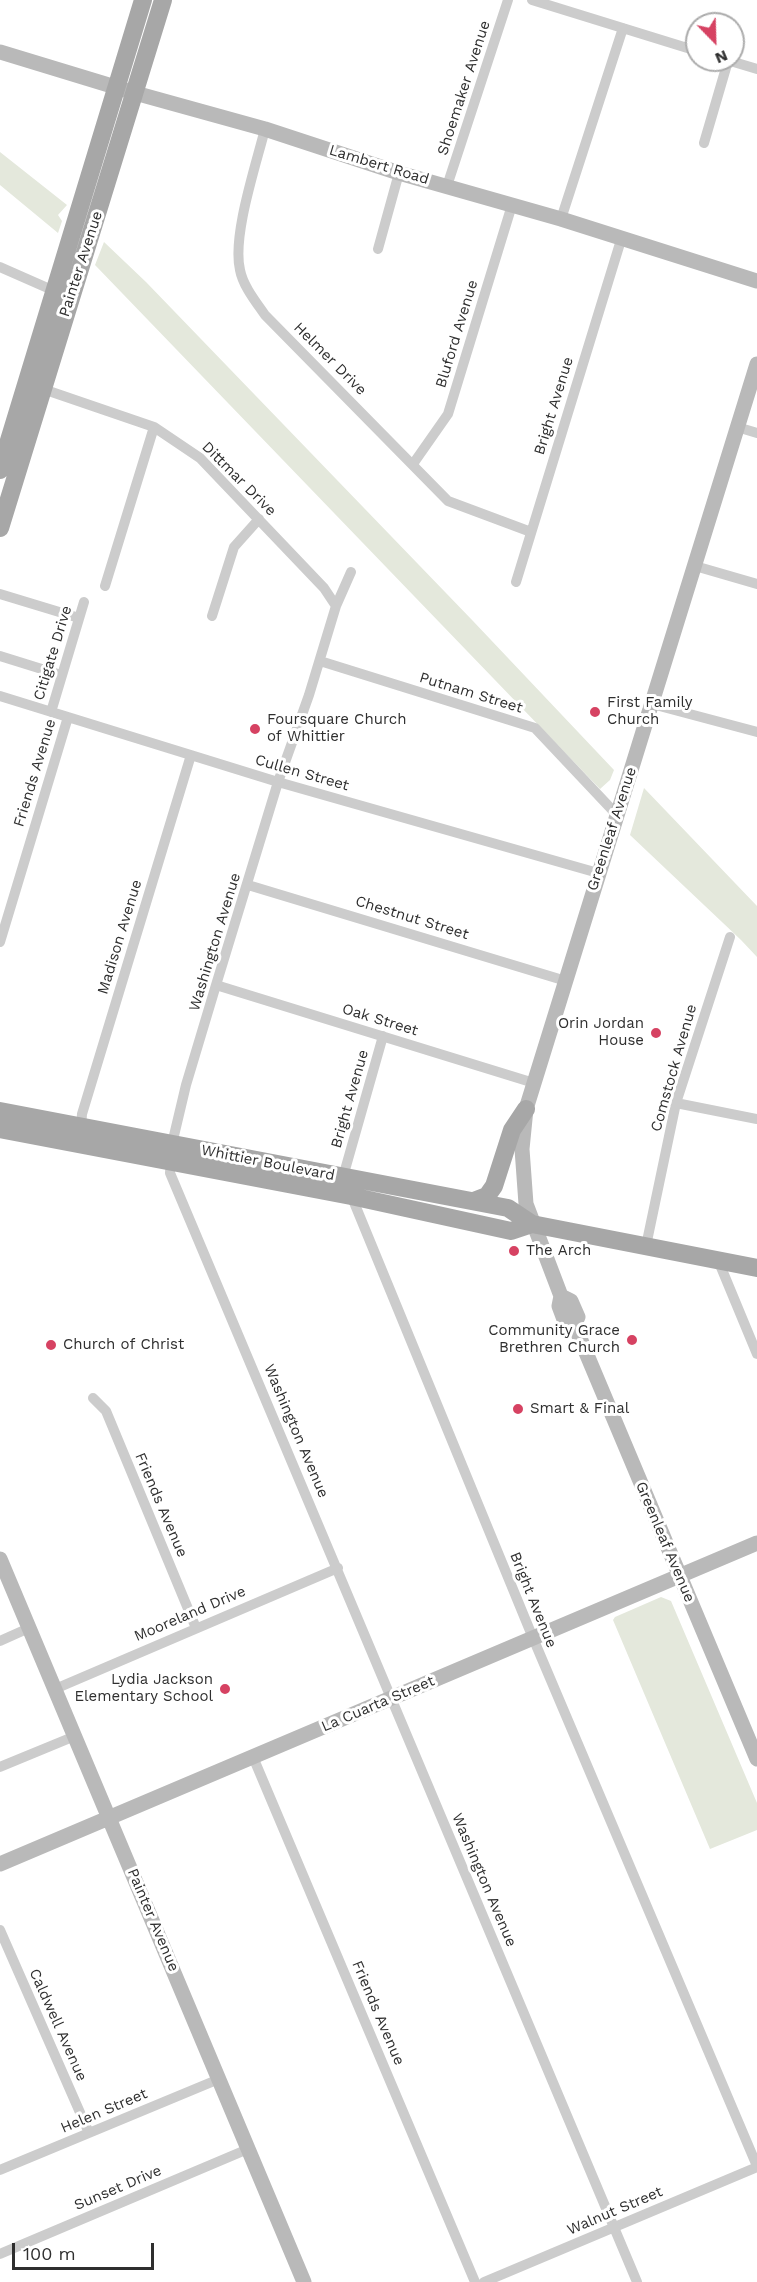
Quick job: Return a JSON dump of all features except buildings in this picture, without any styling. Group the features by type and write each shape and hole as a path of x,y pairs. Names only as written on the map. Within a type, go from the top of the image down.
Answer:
{"main road":[{"name":"Painter Avenue","path":"62,294 86,190 143,0"},
{"name":"Painter Avenue","path":"0,528 34,387 62,294 135,93 163,0"},
{"name":"Painter Avenue","path":"0,470 34,387"},
{"path":"474,1201 487,1196 494,1186 512,1130 526,1109"},
{"name":"Whittier Boulevard","path":"0,1111 81,1128 172,1153 351,1196 511,1231 532,1224"},
{"name":"Whittier Boulevard","path":"0,1129 343,1177 474,1201 508,1208 532,1224 757,1268"}],"street":[{"name":"Shoemaker Avenue","path":"447,186 508,0"},
{"path":"532,0 685,47"},
{"path":"561,219 623,28"},
{"name":"Lambert Road","path":"0,52 265,129 399,173 561,219 621,240 757,281"},
{"path":"704,144 724,72"},
{"name":"Helmer Drive","path":"265,129 238,241 240,271 248,290 265,315 448,501 531,532"},
{"path":"378,249 399,173"},
{"name":"Bluford Avenue","path":"413,464 448,414 512,205"},
{"name":"Bright Avenue","path":"516,582 621,240"},
{"path":"0,267 62,294"},
{"name":"Greenleaf Avenue","path":"757,364 598,873 526,1109 522,1133 523,1183 532,1224 561,1296 571,1301 578,1317 574,1324 757,1759"},
{"name":"Dittmar Drive","path":"34,387 154,428 200,458 324,588 336,606"},
{"path":"737,427 757,433"},
{"path":"105,586 154,428"},
{"path":"212,616 234,547 259,519"},
{"path":"695,566 757,584"},
{"name":"Washington Avenue","path":"351,572 336,606 320,661 278,782 216,985 186,1085 170,1173 637,2282"},
{"path":"0,594 79,618"},
{"name":"Citigate Drive","path":"51,711 84,602"},
{"path":"0,656 61,675"},
{"name":"Putnam Street","path":"320,661 535,728 617,815"},
{"name":"Cullen Street","path":"0,696 278,782 598,873"},
{"path":"652,704 757,732"},
{"name":"Friends Avenue","path":"0,942 68,717"},
{"name":"Madison Avenue","path":"81,1128 82,1114 192,755"},
{"name":"Chestnut Street","path":"248,885 566,981"},
{"name":"Comstock Avenue","path":"646,1246 676,1103 730,937"},
{"name":"Oak Street","path":"216,985 534,1083"},
{"name":"Bright Avenue","path":"383,1036 343,1177 533,1638 757,2167"},
{"path":"676,1103 757,1119"},
{"path":"718,1260 757,1354"},
{"name":"Friends Avenue","path":"93,1398 106,1412 196,1628"},
{"name":"La Cuarta Street","path":"0,1864 757,1543"},
{"name":"Painter Avenue","path":"0,1559 303,2282"},
{"name":"Mooreland Drive","path":"55,1689 338,1568"},
{"path":"0,1641 29,1628"},
{"path":"0,1767 75,1736"},
{"name":"Friends Avenue","path":"253,1756 475,2282"},
{"name":"Caldwell Avenue","path":"0,1930 89,2133"},
{"name":"Helen Street","path":"1,2167 219,2079"},
{"name":"Sunset Drive","path":"0,2254 248,2149"},
{"name":"Walnut Street","path":"484,2282 757,2167"}],"shaded area":[{"path":"0,152 67,205 58,215 62,221 58,233 0,185"},
{"path":"104,242 146,282 614,770 610,780 600,789 95,265"},
{"path":"644,788 757,906 757,957 630,835"},
{"path":"661,1597 671,1601 757,1803 757,1830 710,1849 613,1620 615,1617"}],"place":[{"name":"First Family Church","path":"595,712"},
{"name":"Foursquare Church of Whittier","path":"255,729"},
{"name":"Orin Jordan House","path":"656,1033"},
{"name":"The Arch","path":"514,1251"},
{"name":"Community Grace Brethren Church","path":"632,1340"},
{"name":"Church of Christ","path":"51,1345"},
{"name":"Smart & Final","path":"518,1409"},
{"name":"Lydia Jackson Elementary School","path":"225,1689"}]}
